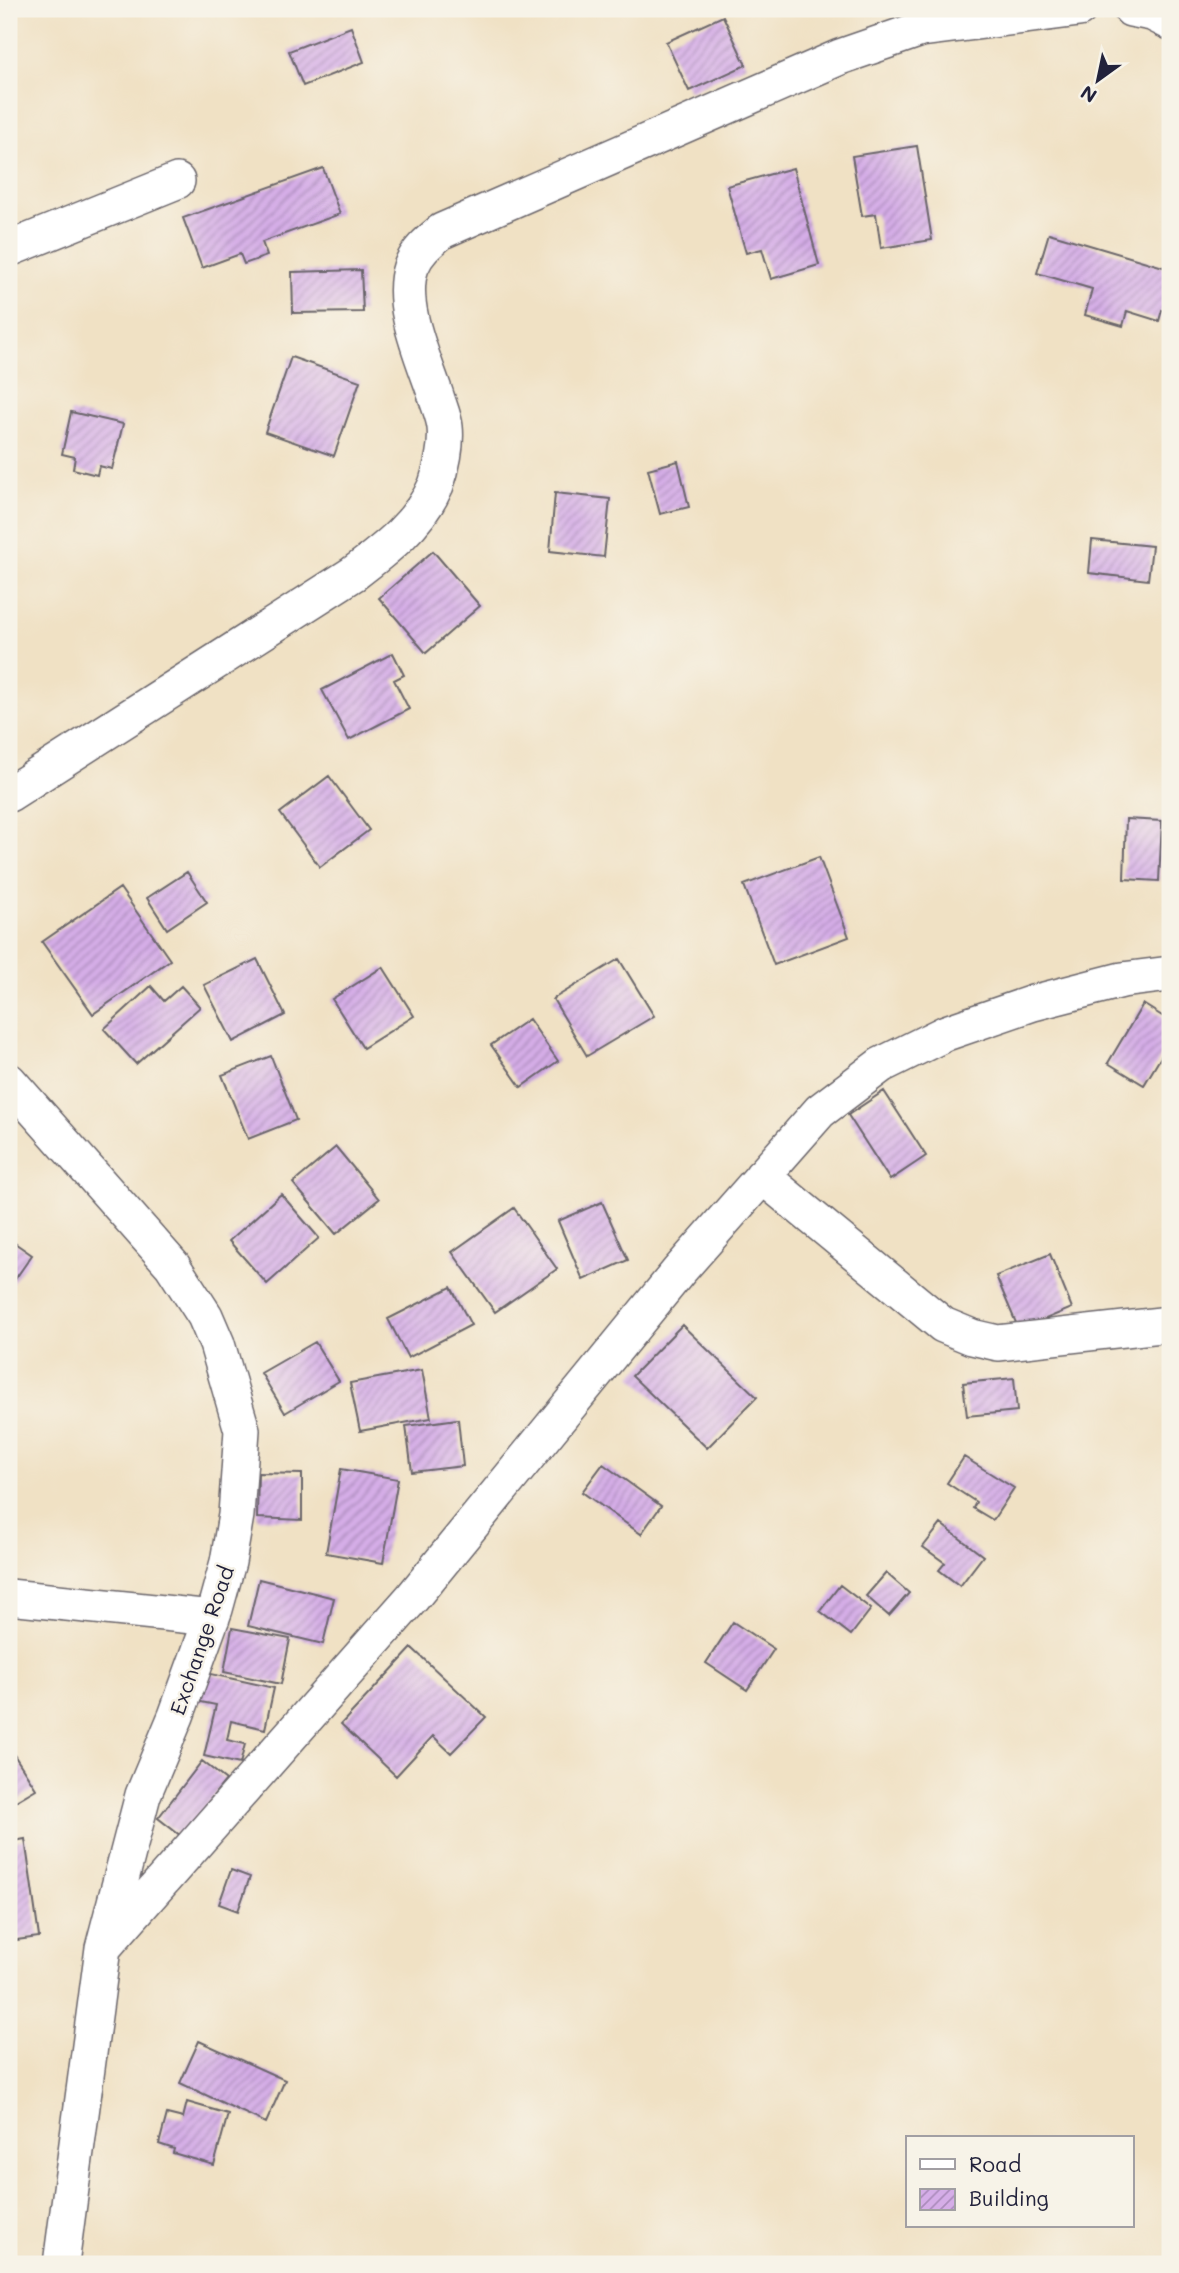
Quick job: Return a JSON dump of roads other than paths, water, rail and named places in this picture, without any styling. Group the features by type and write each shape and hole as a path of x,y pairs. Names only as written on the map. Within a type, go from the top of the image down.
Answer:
{"street":[{"path":"9,794 354,574 395,542 421,512 436,484 443,454 445,426 410,315 406,289 412,266 424,246 442,231 840,57 921,29 1079,9"},
{"path":"1131,9 1152,13 1170,22"},
{"path":"9,249 177,181"},
{"path":"103,1948 412,1598 679,1271 820,1111 881,1065 946,1033 1033,1003 1122,980 1170,974"},
{"name":"Exchange Road","path":"9,1081 172,1265 205,1316 217,1343 242,1430 236,1515 228,1562 212,1618 143,1795 103,1948 61,2264"},
{"path":"762,1176 943,1325 972,1337 998,1343 1170,1324"},
{"path":"9,1597 212,1618"}]}
